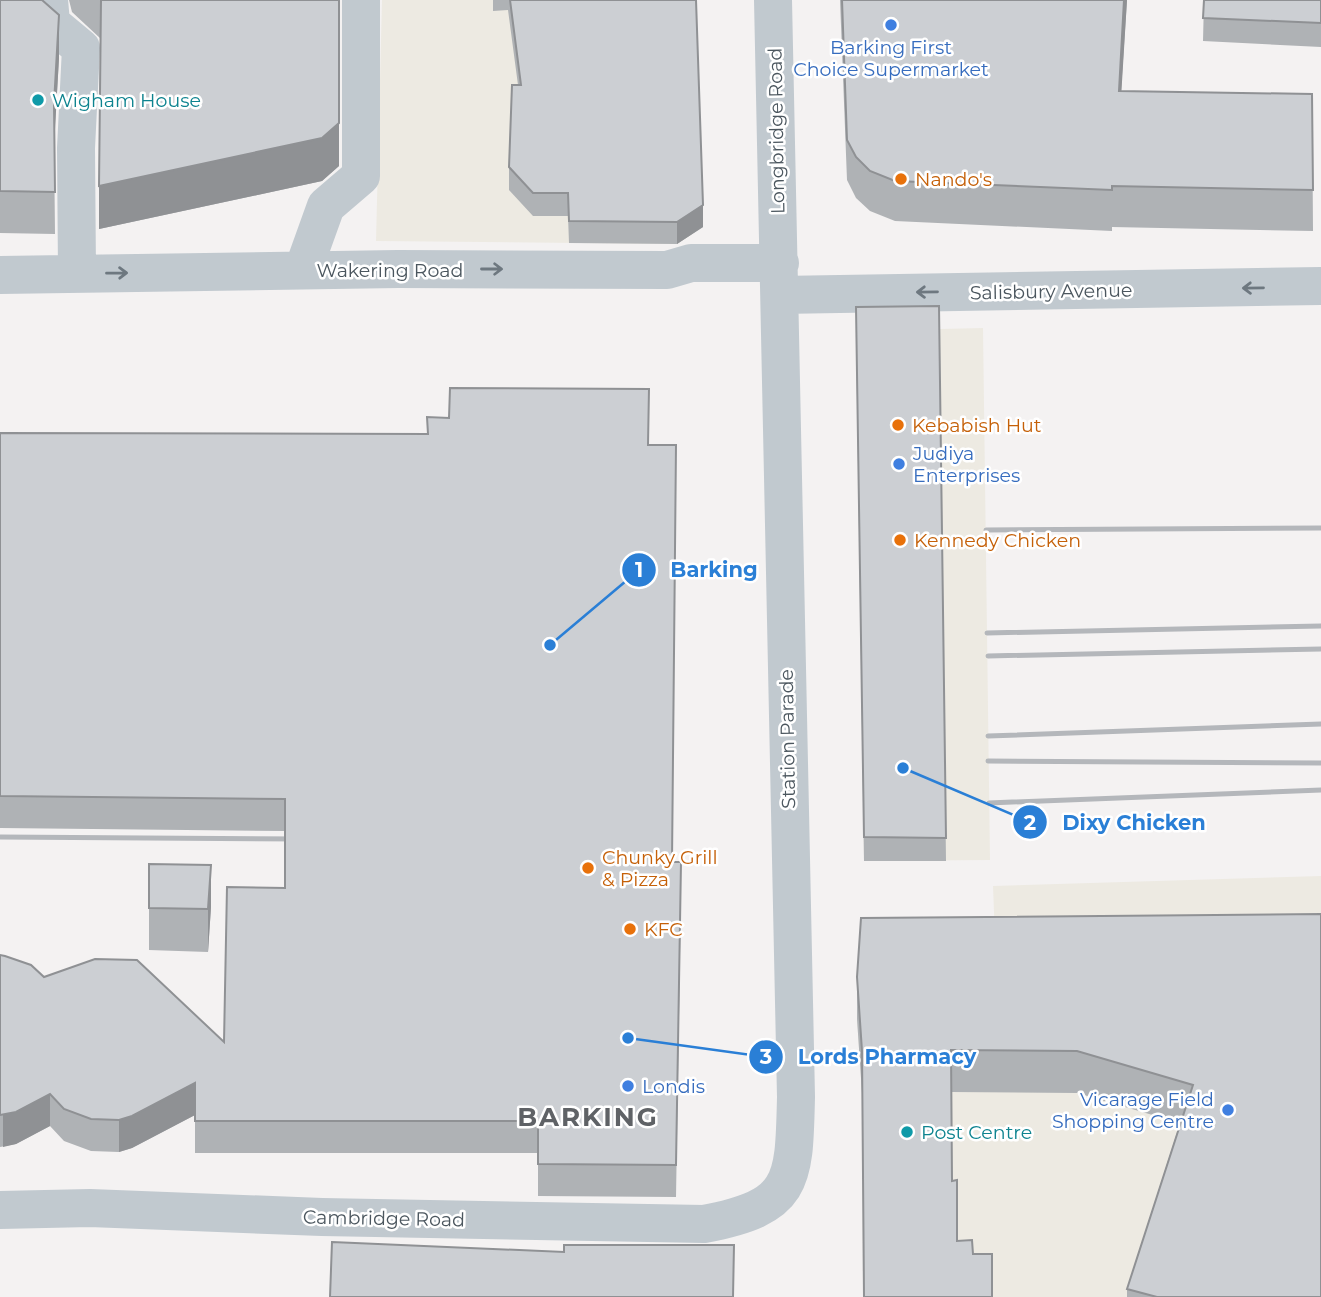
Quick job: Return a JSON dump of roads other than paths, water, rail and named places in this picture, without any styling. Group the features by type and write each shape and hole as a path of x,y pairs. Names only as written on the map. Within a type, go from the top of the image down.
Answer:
{"street":[{"path":"49,0 51,23 81,48 76,148 77,273"},
{"path":"303,270 326,206 361,176 361,0"},
{"name":"Longbridge Road","path":"773,0 780,279"},
{"name":"Wakering Road","path":"0,275 303,270 667,270 691,263 780,279"},
{"name":"Salisbury Avenue","path":"780,279 1321,286"},
{"name":"Station Parade","path":"765,1206 786,1186 795,1153 780,279"},
{"name":"Cambridge Road","path":"0,1210 90,1208 322,1217 704,1224 739,1217 765,1206"}],"railway":[{"path":"986,530 1321,528"},
{"path":"987,633 1321,626"},
{"path":"988,656 1321,649"},
{"path":"988,736 1321,724"},
{"path":"988,761 1321,763"},
{"path":"989,803 1321,790"},
{"path":"0,837 303,839"}],"place":[{"name":"Barking First Choice Supermarket","path":"891,25"},
{"name":"Wigham House","path":"38,100"},
{"name":"Nando's","path":"901,179"},
{"name":"Kebabish Hut","path":"898,425"},
{"name":"Judiya Enterprises","path":"899,464"},
{"name":"Kennedy Chicken","path":"900,540"},
{"name":"Barking","path":"550,645"},
{"name":"Dixy Chicken","path":"903,768"},
{"name":"Chunky Grill & Pizza","path":"588,868"},
{"name":"KFC","path":"630,929"},
{"name":"Lords Pharmacy","path":"628,1038"},
{"name":"Londis","path":"628,1086"},
{"name":"Vicarage Field Shopping Centre","path":"1228,1110"},
{"name":"Post Centre","path":"907,1132"}],"district":[{"name":"BARKING","path":"588,1117"}]}
